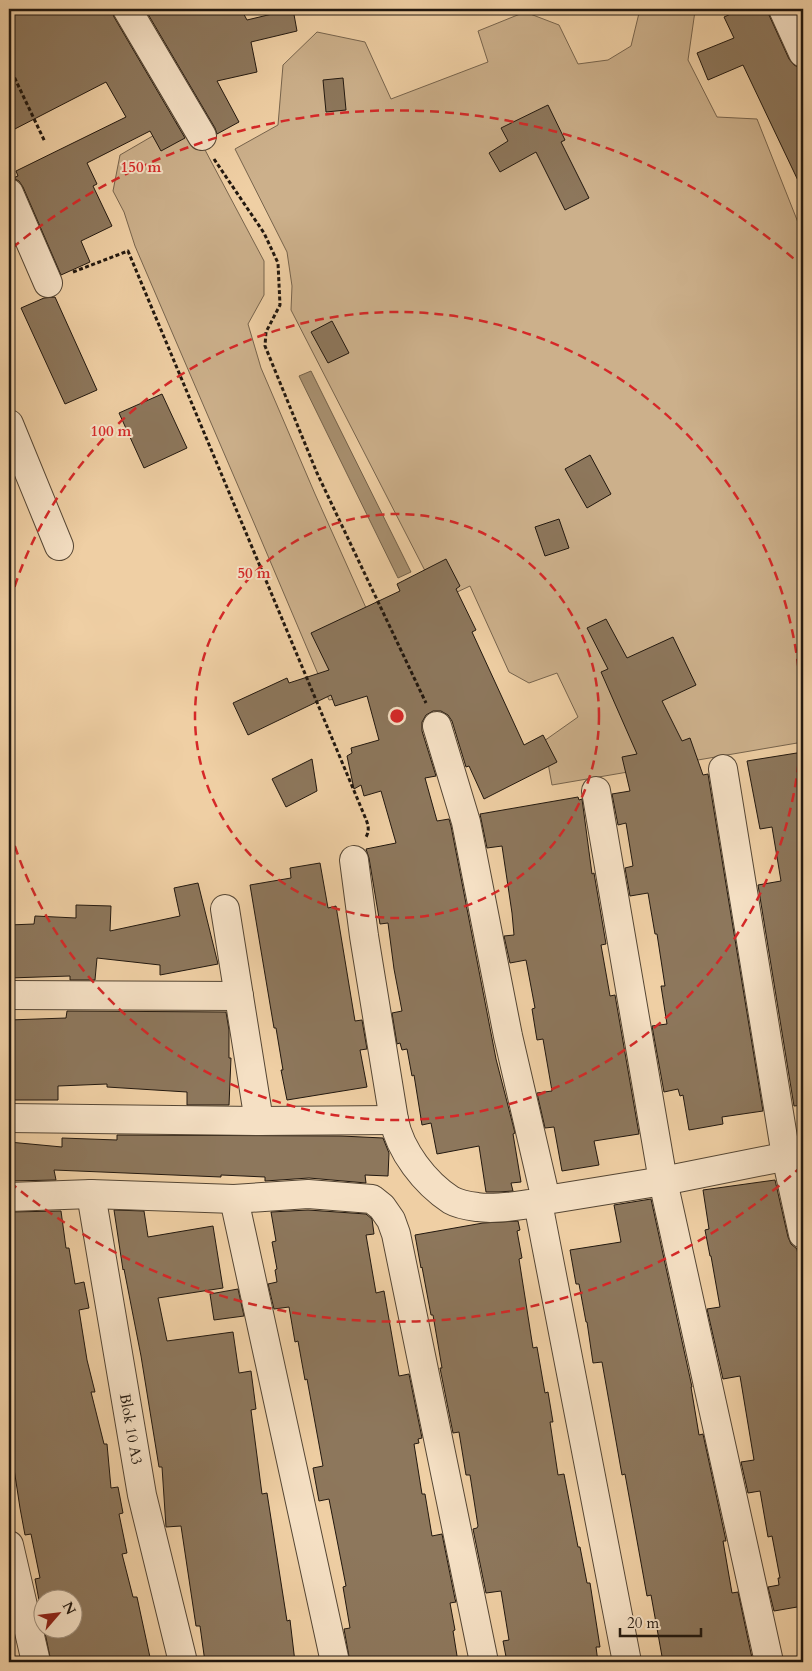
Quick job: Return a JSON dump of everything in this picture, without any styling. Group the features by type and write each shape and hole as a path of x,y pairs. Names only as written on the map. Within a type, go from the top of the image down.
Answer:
{"street":[{"path":"127,9 202,136"},
{"path":"783,9 803,53"},
{"path":"9,193 48,282"},
{"path":"9,424 59,546"},
{"path":"437,726 466,822 542,1202 627,1662"},
{"path":"723,768 795,1155 803,1234"},
{"path":"596,791 662,1181 769,1662"},
{"path":"354,860 364,936 396,1133 417,1167 436,1188 453,1201 478,1208 542,1202 795,1155"},
{"path":"225,909 259,1121"},
{"path":"9,995 239,996"},
{"path":"9,1118 259,1121 394,1120"},
{"path":"9,1197 91,1194 234,1199 308,1194 372,1200 382,1207 392,1220 396,1234 484,1662"},
{"name":"Blok 10 A3","path":"91,1194 142,1495 183,1662"},
{"path":"234,1199 335,1662"},
{"path":"9,1546 36,1662"}],"path":[{"path":"9,66 45,142"},
{"path":"202,136 218,166 264,233 278,263 280,305 266,332 265,346 317,473 437,726"},
{"path":"48,282 128,251 367,822 369,832 354,860"}],"shaded area":[{"path":"640,9 700,9 695,11 688,60 717,117 757,119 803,235 803,742 552,785 544,741 578,717 557,673 529,683 509,672 470,586 440,600 291,310 292,286 287,252 235,149 278,125 283,65 317,32 365,42 391,99 488,62 478,31 525,12 559,25 578,64 608,60 631,46"},
{"path":"187,116 264,261 264,295 248,324 261,368 401,686 329,700 135,246 124,212 113,191 120,155"},
{"path":"311,371 411,572 398,578 299,376"}],"building":[{"path":"9,9 111,9 185,138 161,151 150,131 87,163 97,184 93,186 112,226 81,241 90,262 61,275 23,187 19,181 13,178 18,176 16,171 126,117 106,82 9,132"},
{"path":"145,9 241,9 247,20 293,9 297,31 251,42 257,72 217,81 239,122 217,134"},
{"path":"742,9 768,9 789,59 798,67 803,78 803,191 743,65 708,80 697,53 734,38 724,17"},
{"path":"343,78 346,110 326,112 323,80"},
{"path":"548,105 565,140 561,142 589,198 565,210 536,152 500,172 489,153 508,141 501,128"},
{"path":"55,297 97,390 65,404 21,308 44,298"},
{"path":"332,321 349,353 328,363 311,332"},
{"path":"162,394 187,448 144,468 119,413"},
{"path":"590,455 611,494 587,508 565,469"},
{"path":"559,519 569,548 545,556 535,527"},
{"path":"446,559 460,586 456,589 476,630 472,632 524,745 543,735 557,762 484,799 469,766 466,767 452,721 448,715 441,711 433,711 426,715 422,722 422,731 436,776 425,778 437,821 449,819 451,826 496,1059 515,1133 513,1134 521,1182 511,1183 513,1191 486,1192 479,1146 437,1154 431,1123 422,1125 414,1075 412,1076 407,1049 402,1050 400,1043 397,1044 392,1013 402,1011 388,923 380,924 366,849 396,843 381,791 364,796 361,785 354,789 347,756 352,753 351,748 379,740 367,696 335,706 331,695 248,735 233,703 287,678 289,683 329,670 311,633 400,591 397,584"},
{"path":"606,619 627,658 673,637 696,685 662,701 682,741 690,738 703,775 708,774 763,1111 722,1117 723,1124 689,1130 683,1095 680,1096 678,1089 664,1092 652,1026 667,1024 661,986 665,986 657,934 655,934 648,893 630,896 625,868 633,866 626,823 618,825 612,794 630,791 622,757 637,754 601,672 608,669 587,628"},
{"path":"803,752 803,1105 794,1106 758,885 781,881 772,827 760,829 747,761"},
{"path":"312,759 317,791 286,807 272,779"},
{"path":"578,797 579,800 582,799 592,874 594,873 606,944 601,945 610,996 615,995 639,1134 594,1141 599,1165 562,1171 554,1127 545,1128 537,1093 552,1091 543,1039 537,1040 532,1009 535,1008 526,960 510,963 504,936 514,935 502,846 487,848 480,814"},
{"path":"320,863 328,908 336,906 355,1021 362,1020 367,1049 360,1050 367,1087 287,1100 250,885 291,878 290,868"},
{"path":"198,883 218,964 160,975 160,965 97,958 95,980 70,980 70,976 9,978 9,925 34,924 35,916 76,918 76,905 111,906 110,931 180,916 174,888"},
{"path":"67,1011 226,1012 229,1030 229,1058 231,1058 229,1105 187,1105 187,1092 107,1087 107,1084 58,1086 58,1100 9,1100 9,1020 66,1018"},
{"path":"117,1135 341,1136 383,1138 389,1153 388,1176 365,1175 366,1183 309,1178 265,1181 265,1177 54,1170 56,1180 9,1181 9,1142 62,1147 62,1138 117,1140"},
{"path":"775,1180 788,1237 791,1244 797,1249 802,1280 800,1281 803,1300 803,1606 774,1611 768,1587 779,1585 778,1578 780,1578 772,1536 768,1537 760,1491 748,1493 741,1462 754,1460 740,1376 723,1379 707,1309 720,1307 705,1230 709,1229 703,1190"},
{"path":"651,1199 692,1387 699,1435 703,1434 725,1536 726,1541 723,1541 732,1593 738,1592 752,1658 725,1662 663,1662 651,1595 647,1596 625,1474 622,1475 602,1362 593,1363 587,1322 579,1284 576,1284 570,1250 621,1242 614,1205"},
{"path":"114,1210 144,1211 148,1237 213,1226 223,1288 158,1298 167,1341 233,1332 239,1373 251,1371 256,1409 251,1410 262,1494 267,1493 287,1621 290,1620 295,1662 205,1662 200,1626 196,1626 181,1526 166,1527 162,1467 159,1467"},
{"path":"308,1210 366,1214 372,1219 374,1234 366,1235 376,1293 384,1291 399,1376 409,1374 422,1438 418,1439 419,1443 414,1444 422,1494 425,1494 432,1536 442,1534 456,1602 450,1603 458,1662 350,1662 344,1629 350,1628 343,1587 346,1586 329,1499 319,1501 313,1468 323,1466 307,1379 305,1380 298,1341 295,1342 289,1307 274,1309 268,1284 277,1282 275,1270 277,1269 272,1242 276,1241 271,1212"},
{"path":"61,1211 66,1248 69,1248 75,1284 84,1282 89,1308 79,1310 87,1360 95,1392 91,1392 104,1444 107,1444 111,1488 118,1487 123,1513 119,1514 127,1553 122,1554 133,1597 137,1597 151,1662 51,1662 46,1638 82,1638 82,1588 37,1588 35,1579 40,1578 31,1534 25,1535 9,1436 9,1212"},
{"path":"518,1221 520,1230 517,1231 522,1258 519,1259 533,1348 537,1347 545,1393 548,1392 553,1422 550,1422 558,1475 564,1474 578,1547 580,1547 587,1583 590,1583 600,1647 596,1647 598,1662 507,1662 503,1641 509,1640 501,1591 486,1593 473,1529 478,1526 470,1475 466,1475 459,1432 453,1433 440,1368 442,1368 433,1315 431,1315 415,1235 483,1223"},
{"path":"238,1289 244,1316 214,1320 210,1294"}]}
